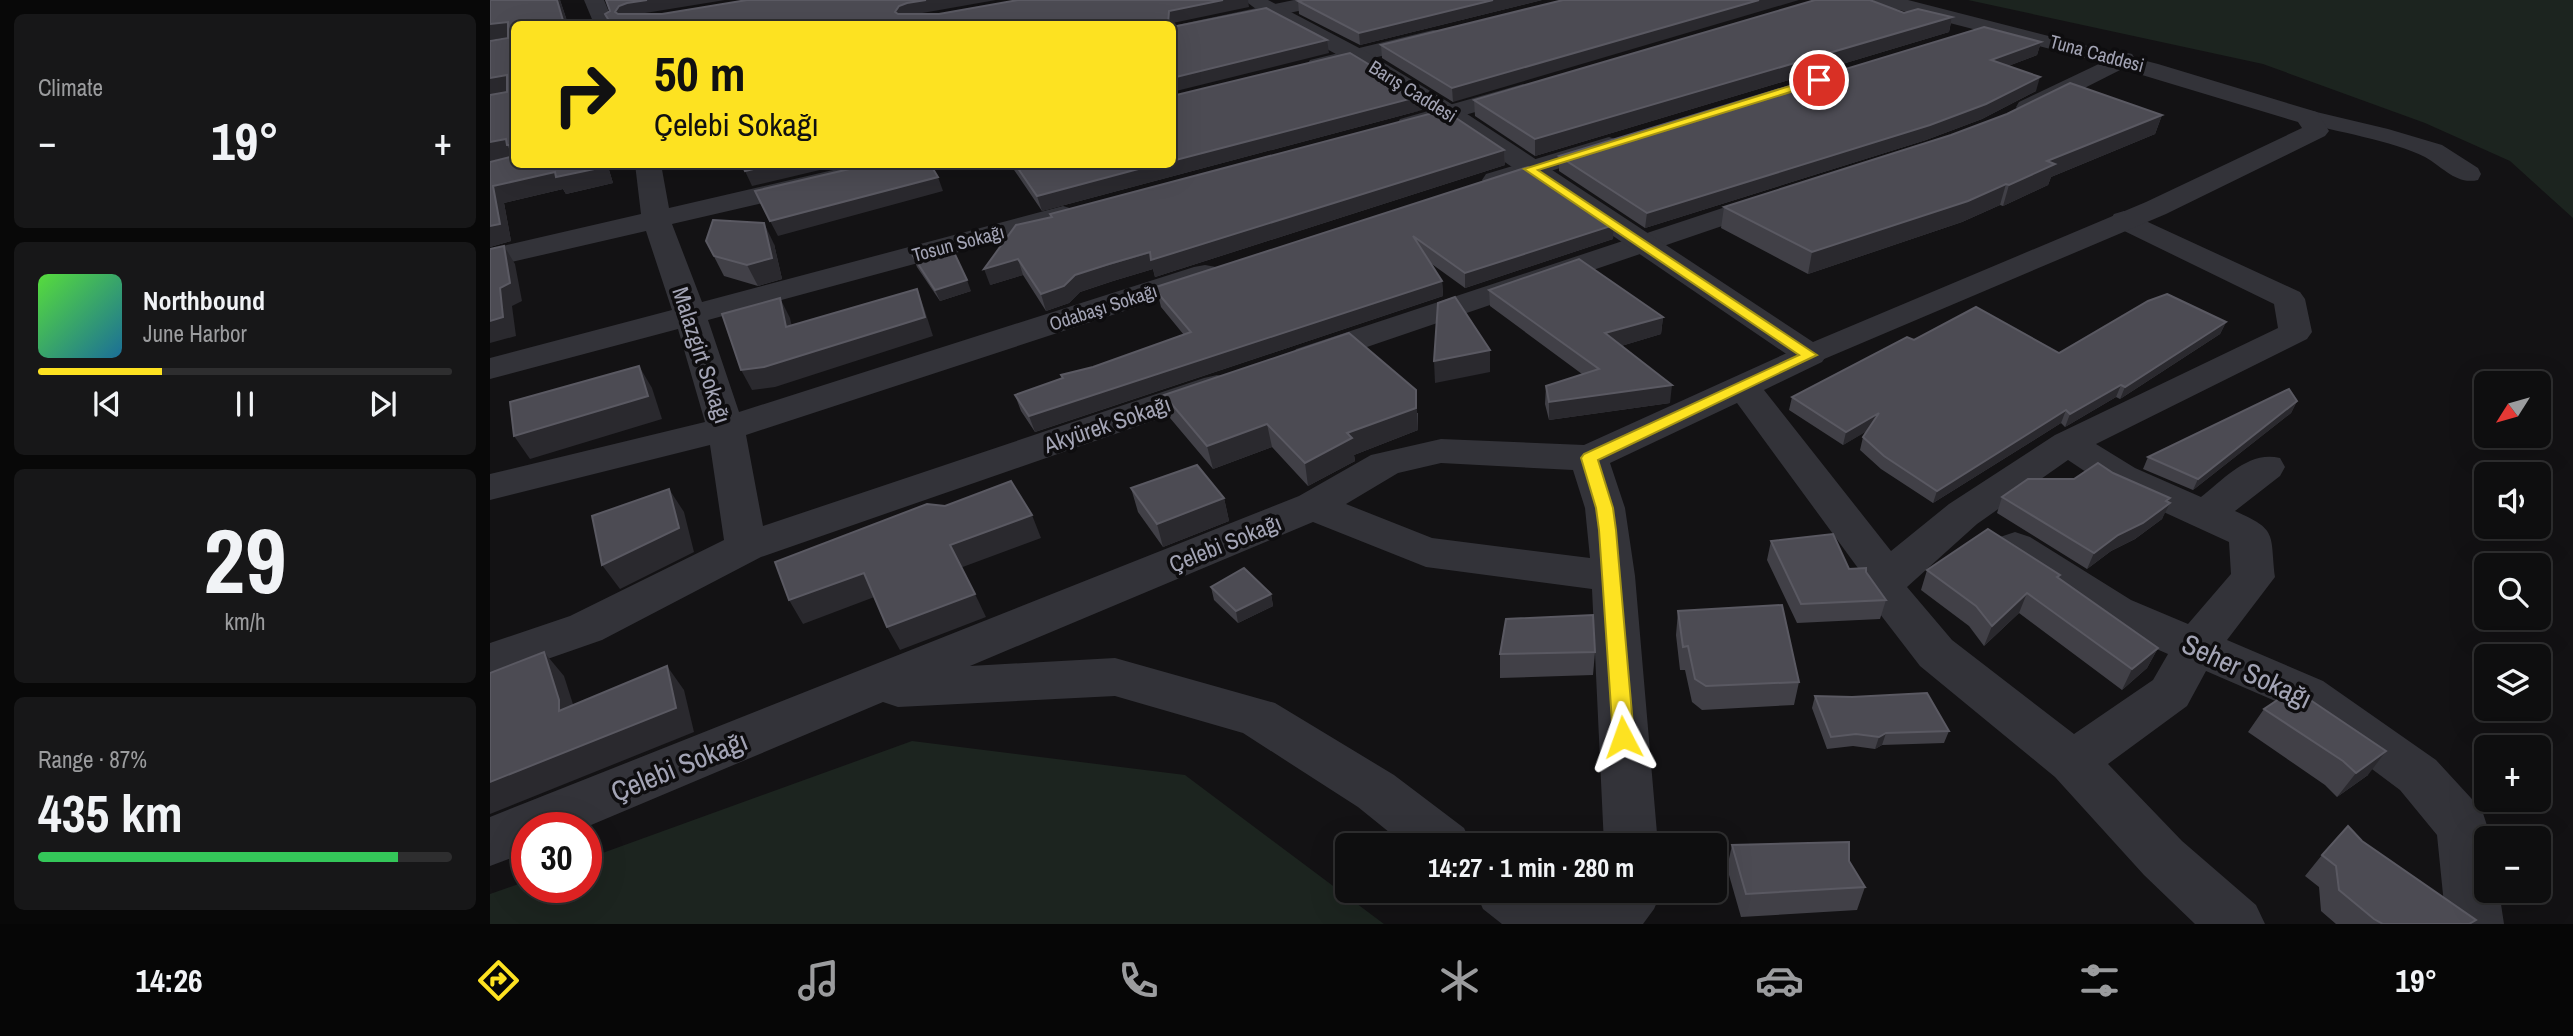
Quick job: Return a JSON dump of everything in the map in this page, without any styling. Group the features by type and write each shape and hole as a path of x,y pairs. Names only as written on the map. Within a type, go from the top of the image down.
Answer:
{"street":[{"path":"594,0 603,21"},
{"path":"1176,31 1263,6 1322,0"},
{"name":"Tuna Caddesi","path":"1884,0 2123,60 2308,117 2379,134 2432,151 2468,174"},
{"name":"Barış Caddesi","path":"1263,6 1355,55 1449,113 1810,355"},
{"path":"1934,45 1994,27"},
{"path":"1303,69 1457,29"},
{"path":"2004,120 2123,60"},
{"path":"1383,131 1554,82"},
{"name":"Çelebi Sokağı","path":"490,842 1314,506 1385,464 1441,451 1589,458 1810,355 2124,219 2156,208 2316,131 2308,117"},
{"path":"1464,191 1635,137"},
{"name":"Malazgirt Sokağı","path":"649,168 656,219 690,314 726,429 746,547"},
{"path":"490,258 879,168"},
{"name":"Akyürek Sokağı","path":"490,661 586,628 746,547 1640,242 1807,188"},
{"name":"Tosun Sokağı","path":"490,369 1090,208"},
{"path":"2124,219 2289,299 2295,332 2068,443 1963,514 1888,577 1885,590 1936,653 2073,762 2163,858 2236,924"},
{"name":"Odabaşı Sokağı","path":"490,487 726,429 1227,267"},
{"path":"1743,386 1888,577"},
{"path":"2068,443 2121,477 2249,534 2253,577 2195,647 2170,693 2073,762"},
{"path":"1589,458 1605,508 1613,576 1630,833"},
{"path":"2205,514 2266,467"},
{"path":"1314,506 1426,552 1613,576"},
{"name":"Seher Sokağı","path":"1963,514 2115,612 2306,694 2418,775 2463,827 2475,924"},
{"name":"Çelebi Sokağı","path":"869,689 1115,677 1258,717 1376,791 1430,833"},
{"path":"1519,903 1524,907 1588,924"},
{"path":"1608,924 1625,903"}],"shaded area":[{"path":"1968,0 2573,0 2573,218 2510,161 2425,123 2263,64"},
{"path":"912,741 1185,775 1335,887 1335,903 1356,903 1384,924 490,924 490,894 511,887 511,903 602,903 602,853"}],"building":[{"path":"490,0 557,0 563,21 511,21 511,145 507,145 506,139 490,142 490,95 507,92 507,75 490,78 490,41 508,38 508,22 490,24"},
{"path":"606,0 647,0 619,6 615,12 618,14 662,14 747,0 926,0 899,6 895,12 939,14 1018,0 1223,0 1169,11 1168,21 609,21 605,14 610,11"},
{"path":"1493,0 1359,33 1298,1"},
{"path":"1563,0 1759,0 1452,88 1381,45"},
{"path":"1815,0 1870,0 1904,13 1918,9 1952,17 1535,139 1474,100"},
{"path":"1266,8 1327,40 1176,77 1176,26"},
{"path":"1984,27 2041,42 1991,60 2040,77 1986,104 1930,125 1647,213 1559,156"},
{"path":"1350,53 1421,96 1176,160 1176,95"},
{"path":"2070,83 2162,115 2047,161 2055,164 2009,185 1812,252 1724,207 1951,135 2007,114"},
{"path":"1444,110 1504,150 1151,260 1150,252 1109,264 1075,275 1064,286 1041,294 1018,259 984,269 1016,225"},
{"path":"511,157 511,168 599,168 556,177 555,172 493,186 500,224 490,226 490,162"},
{"path":"1528,167 1614,225 1465,273 1413,236 1442,281 1029,416 1015,395 1063,378 1061,375 1093,367 1191,332 1157,292 1156,287"},
{"path":"854,168 932,168 938,177 770,221 755,191"},
{"path":"1018,168 1142,168 1037,196"},
{"path":"713,220 764,223 772,258 747,265 714,256 706,241"},
{"path":"504,246 510,283 500,288 503,317 490,321 490,249"},
{"path":"951,246 967,280 935,290 913,256"},
{"path":"1579,259 1663,317 1605,333 1672,385 1549,402 1546,386 1599,369 1489,290"},
{"path":"917,289 925,317 764,367 741,370 722,314 780,298 786,327"},
{"path":"2167,294 2226,322 2125,387 2121,385 2070,414 2066,410 1937,491 1884,456 1863,437 1879,413 1846,432 1792,397 1907,337 1914,340 1976,307 2059,353 2148,301"},
{"path":"1455,297 1490,350 1434,361 1438,303"},
{"path":"1349,333 1416,390 1416,408 1347,433 1352,438 1305,463 1267,424 1207,446 1164,395"},
{"path":"639,366 648,396 514,436 510,402"},
{"path":"2289,389 2297,401 2198,479 2148,457"},
{"path":"2098,463 2113,473 2170,498 2166,501 2170,503 2094,553 2002,497 2028,479 2074,479"},
{"path":"1197,465 1224,498 1157,524 1131,488"},
{"path":"1011,481 1032,515 950,545 975,594 887,627 864,573 789,600 775,562 927,504 945,506"},
{"path":"669,489 679,528 602,565 592,516"},
{"path":"1988,529 2060,575 2057,577 2158,648 2132,669 2027,593 1992,626 1976,606 1927,570"},
{"path":"1833,534 1849,569 1866,568 1866,572 1886,600 1801,604 1771,541"},
{"path":"1244,568 1271,594 1236,611 1211,587"},
{"path":"1782,605 1799,682 1706,686 1695,679 1688,646 1683,647 1678,611"},
{"path":"1593,615 1595,652 1500,654 1506,619"},
{"path":"544,652 559,700 559,711 667,666 676,708 490,782 490,673"},
{"path":"2294,689 2386,751 2356,773 2343,761 2264,709"},
{"path":"1927,693 1949,731 1886,733 1879,737 1856,734 1831,737 1815,696 1852,697"},
{"path":"2348,826 2362,841 2476,920 2469,924 2383,924 2374,919 2339,890 2336,866 2322,855"},
{"path":"1849,842 1849,861 1865,887 1746,894 1732,845"}],"route":[{"path":"1623,737 1613,576 1605,508 1589,458 1810,355 1529,169 1819,80"}]}
